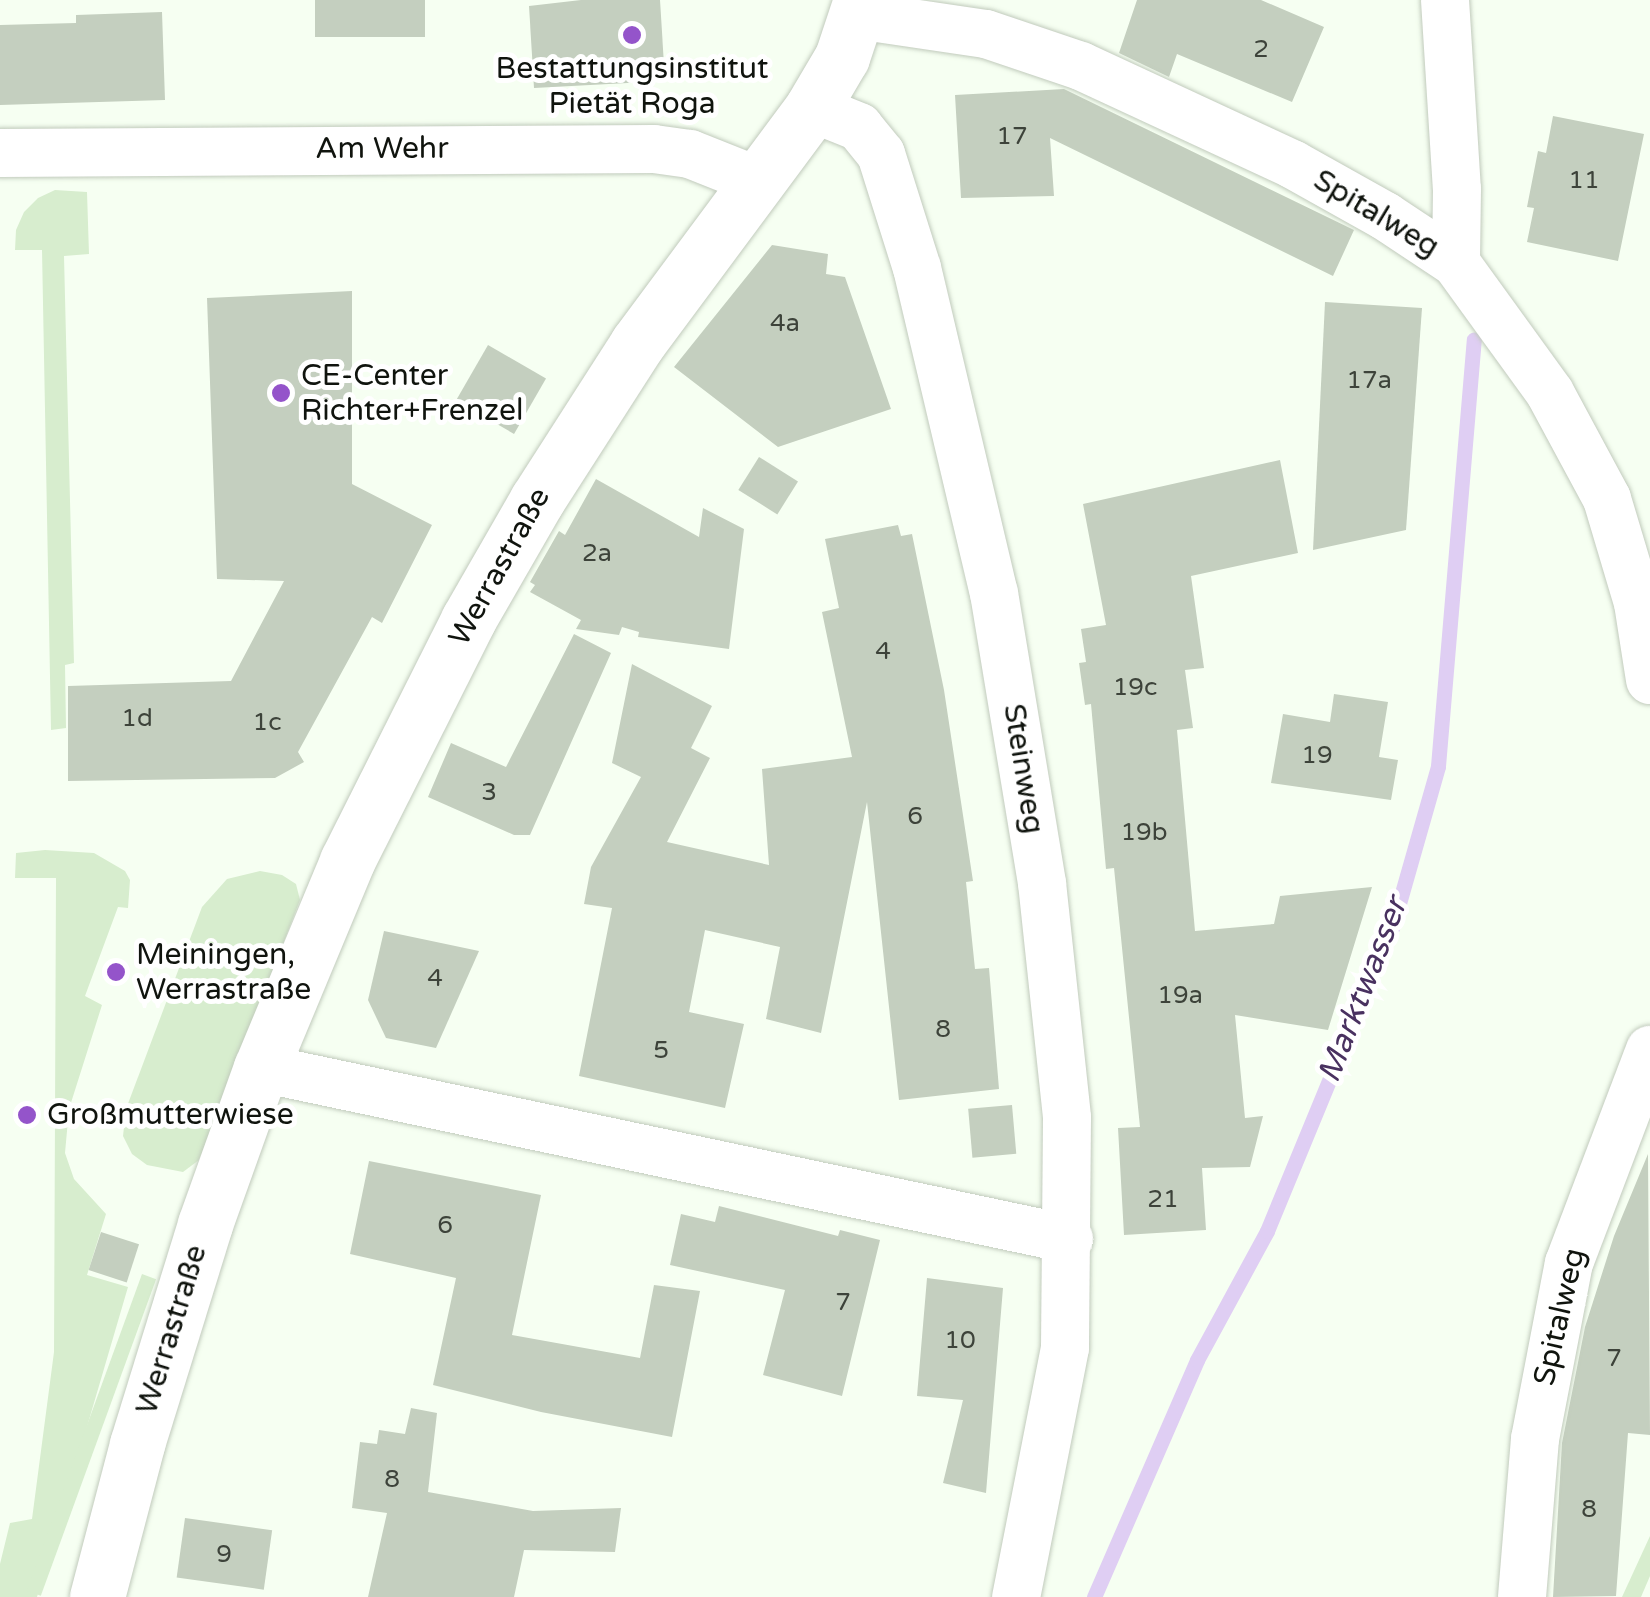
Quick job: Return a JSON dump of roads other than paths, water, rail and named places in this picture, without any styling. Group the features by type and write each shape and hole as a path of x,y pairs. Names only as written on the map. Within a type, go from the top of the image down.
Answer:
{"street":[{"path":"1445,0 1457,189 1456,264"},
{"path":"812,108 842,56 859,8"},
{"name":"Spitalweg","path":"859,8 986,34 1082,66 1292,164 1385,216 1456,264 1550,393 1599,481 1625,555 1650,680"},
{"name":"Werrastraße","path":"97,1597 137,1444 205,1224 261,1068 347,861 468,620 537,500 637,344 812,108"},
{"name":"Steinweg","path":"812,108 859,127 882,154 916,268 994,593 1044,901 1068,1118 1066,1348 1016,1597"},
{"name":"Am Wehr","path":"0,153 654,149 690,154 758,182"},
{"name":"Spitalweg","path":"1522,1597 1535,1439 1569,1263 1650,1050"},
{"path":"261,1068 1069,1239"}],"waterway":[{"name":"Marktwasser","path":"1094,1597 1197,1360 1267,1231 1392,928 1438,766 1474,340"}],"place":[{"name":"Bestattungsinstitut Pietät Roga","path":"632,35"},
{"name":"CE-Center Richter+Frenzel","path":"281,393"},
{"name":"Meiningen, Werrastraße","path":"116,972"},
{"name":"Großmutterwiese","path":"27,1115"}]}
